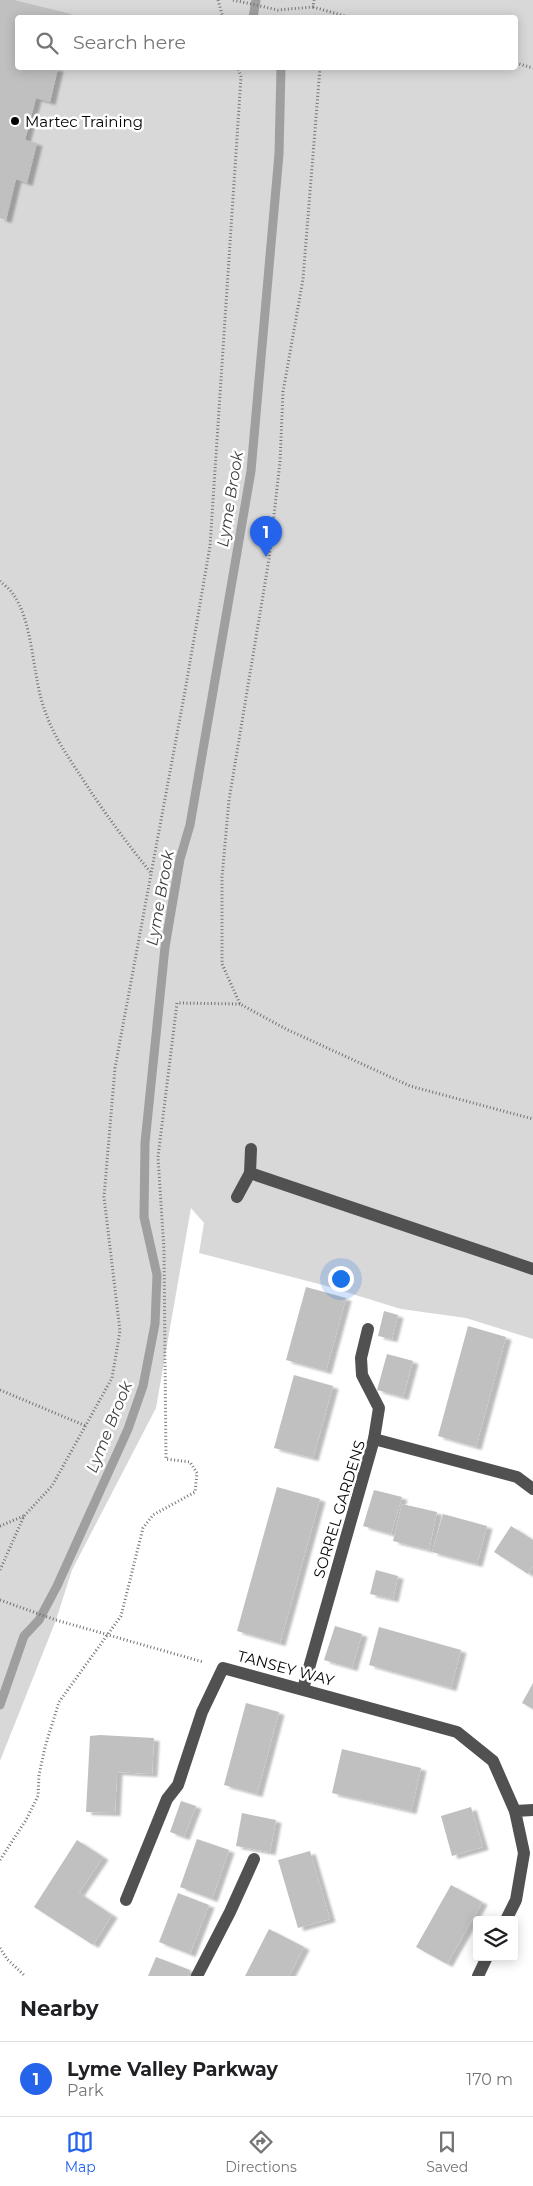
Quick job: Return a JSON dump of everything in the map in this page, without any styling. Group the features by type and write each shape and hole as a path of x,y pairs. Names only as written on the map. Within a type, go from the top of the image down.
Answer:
{"street":[{"path":"237,1197 250,1173 251,1149"},
{"path":"250,1173 533,1269"},
{"path":"368,1329 361,1358 362,1375 379,1408 374,1439"},
{"name":"SORREL GARDENS","path":"303,1689 374,1439 517,1477 533,1489"},
{"name":"TANSEY WAY","path":"126,1900 168,1799 178,1785 202,1712 223,1668 457,1732 493,1760 515,1811 524,1853 516,1900 508,1916"},
{"path":"515,1811 533,1810"},
{"path":"198,1976 254,1859"},
{"path":"478,1976 485,1961"}],"path":[{"path":"218,0 222,15"},
{"path":"233,0 278,10 313,7 342,15"},
{"path":"313,7 314,0"},
{"path":"518,64 533,68"},
{"path":"0,1570 24,1516 52,1486 112,1378 120,1331 104,1197 115,1068 210,546 241,77 239,70"},
{"path":"240,1004 222,964 223,868 229,800 269,559 280,462 283,392 303,279 320,70"},
{"path":"0,581 14,595 24,620 30,640 36,682 45,712 62,748 108,819 151,874"},
{"path":"0,1860 26,1820 38,1796 39,1775 45,1747 59,1702 121,1616 143,1528 153,1515 194,1492 197,1473 190,1462 166,1459 164,1250 158,1157 177,1003 240,1004 286,1029 410,1086 533,1118"},
{"path":"0,1390 86,1426"},
{"path":"0,1526 24,1516"},
{"path":"0,1600 56,1620 223,1668"},
{"path":"0,1948 7,1959 25,1976"}],"shaded area":[{"path":"0,0 533,0 533,1339 466,1318 401,1309 323,1285 199,1253 204,1223 191,1208 156,1408 72,1570 56,1620 0,1761"}],"building":[{"name":"Martec Training","path":"0,0 14,0 71,15 15,15 15,70 58,70 50,102 36,98 25,140 37,143 27,183 16,179 6,220 0,218"},
{"path":"306,1287 346,1298 326,1371 286,1360"},
{"path":"384,1311 398,1315 392,1339 378,1336"},
{"path":"468,1326 506,1337 476,1447 438,1436"},
{"path":"387,1354 413,1361 403,1397 377,1390"},
{"path":"294,1375 333,1386 313,1458 274,1448"},
{"path":"277,1487 320,1499 280,1643 237,1631"},
{"path":"374,1490 402,1497 391,1534 363,1526"},
{"path":"402,1504 437,1512 429,1550 393,1541"},
{"path":"443,1514 487,1526 477,1564 432,1552"},
{"path":"511,1526 533,1540 533,1566 528,1574 494,1552"},
{"path":"376,1570 398,1576 393,1599 370,1594"},
{"path":"335,1626 362,1634 352,1668 324,1660"},
{"path":"379,1627 461,1650 451,1688 369,1665"},
{"path":"533,1683 533,1709 522,1703"},
{"path":"246,1703 279,1712 257,1794 224,1785"},
{"path":"90,1736 154,1738 152,1774 117,1772 115,1813 86,1812"},
{"path":"342,1749 421,1768 411,1811 332,1793"},
{"path":"181,1801 196,1806 184,1837 170,1832"},
{"path":"471,1807 483,1847 452,1856 441,1816"},
{"path":"242,1813 276,1820 270,1852 236,1846"},
{"path":"197,1839 229,1850 212,1899 180,1887"},
{"path":"77,1840 103,1857 79,1893 112,1915 93,1945 34,1907"},
{"path":"310,1851 330,1919 298,1928 278,1860"},
{"path":"451,1885 482,1902 447,1964 416,1947"},
{"path":"178,1893 209,1905 190,1954 159,1942"},
{"path":"269,1929 304,1947 289,1976 245,1976"},
{"path":"156,1957 190,1970 188,1976 148,1976"}],"waterway":[{"name":"Lyme Brook","path":"254,15 256,0"},
{"name":"Lyme Brook","path":"0,1705 24,1636 39,1620 57,1586 128,1429 143,1386 155,1324 157,1275 144,1217 145,1143 165,947 180,859 190,825 251,471 279,154 281,70"}],"place":[{"name":"Martec Training","path":"15,121"},
{"name":"Lyme Valley Parkway","path":"266,557"}]}
